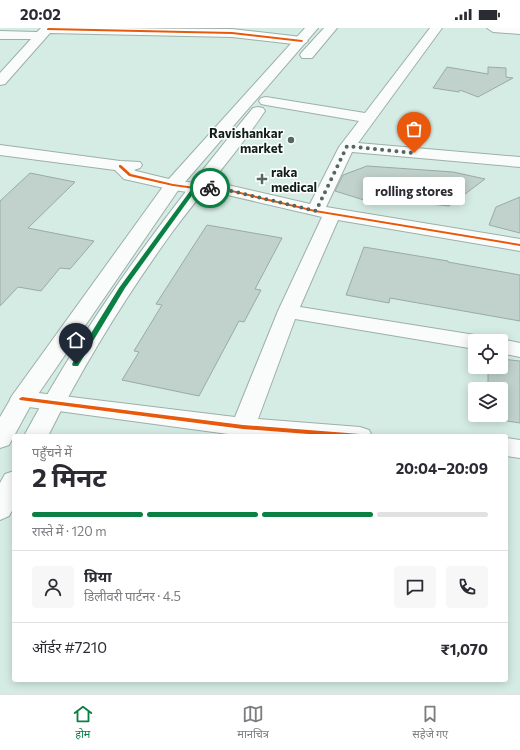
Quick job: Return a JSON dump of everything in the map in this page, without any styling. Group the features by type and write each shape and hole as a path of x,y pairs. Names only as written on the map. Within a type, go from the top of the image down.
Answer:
{"street":[{"path":"37,434 52,402 122,288 199,183 266,101 331,28"},
{"path":"243,427 288,311 347,146 436,28"},
{"path":"493,28 520,30"},
{"path":"0,35 46,31 113,29 232,30 307,34"},
{"path":"1,78 46,31"},
{"path":"0,439 22,399 179,179 307,34"},
{"path":"266,101 368,118"},
{"path":"347,146 520,162"},
{"path":"7,150 120,166 130,175 179,179 324,213 520,245"},
{"path":"288,311 468,341"},
{"path":"508,347 520,350"},
{"path":"22,399 243,427 334,434"},
{"path":"508,448 520,449"},
{"path":"0,509 12,485"}],"building":[{"path":"447,67 488,74 488,67 506,68 506,77 513,78 478,97 460,90 459,92 433,88"},
{"path":"367,166 453,172 485,179 449,206 430,204 425,197 364,200 335,191 343,175"},
{"path":"30,173 75,182 28,228 94,241 70,269 60,268 41,291 18,287 0,306 0,201"},
{"path":"520,197 520,233 489,225 496,207"},
{"path":"207,225 282,238 255,289 261,290 244,322 239,321 199,396 122,380 139,352 134,351 162,305 156,304"},
{"path":"364,247 520,275 520,321 390,298 389,303 346,295"},
{"path":"508,360 520,361 520,423 508,421 508,382 488,382 488,374 508,374"}],"cycle path":[{"path":"48,29 232,33 302,41"},
{"path":"120,166 130,175 173,185 195,188 219,188 315,211 520,245"},
{"path":"22,399 243,427 334,434"}],"way so far":[{"path":"210,188 219,188 316,211 347,146 414,153"}],"place":[{"name":"Ravishankar market","path":"291,140"},
{"name":"rolling stores","path":"414,153"},
{"name":"raka medical","path":"262,179"}],"route":[{"path":"76,364 122,288 195,188 210,188"}]}
